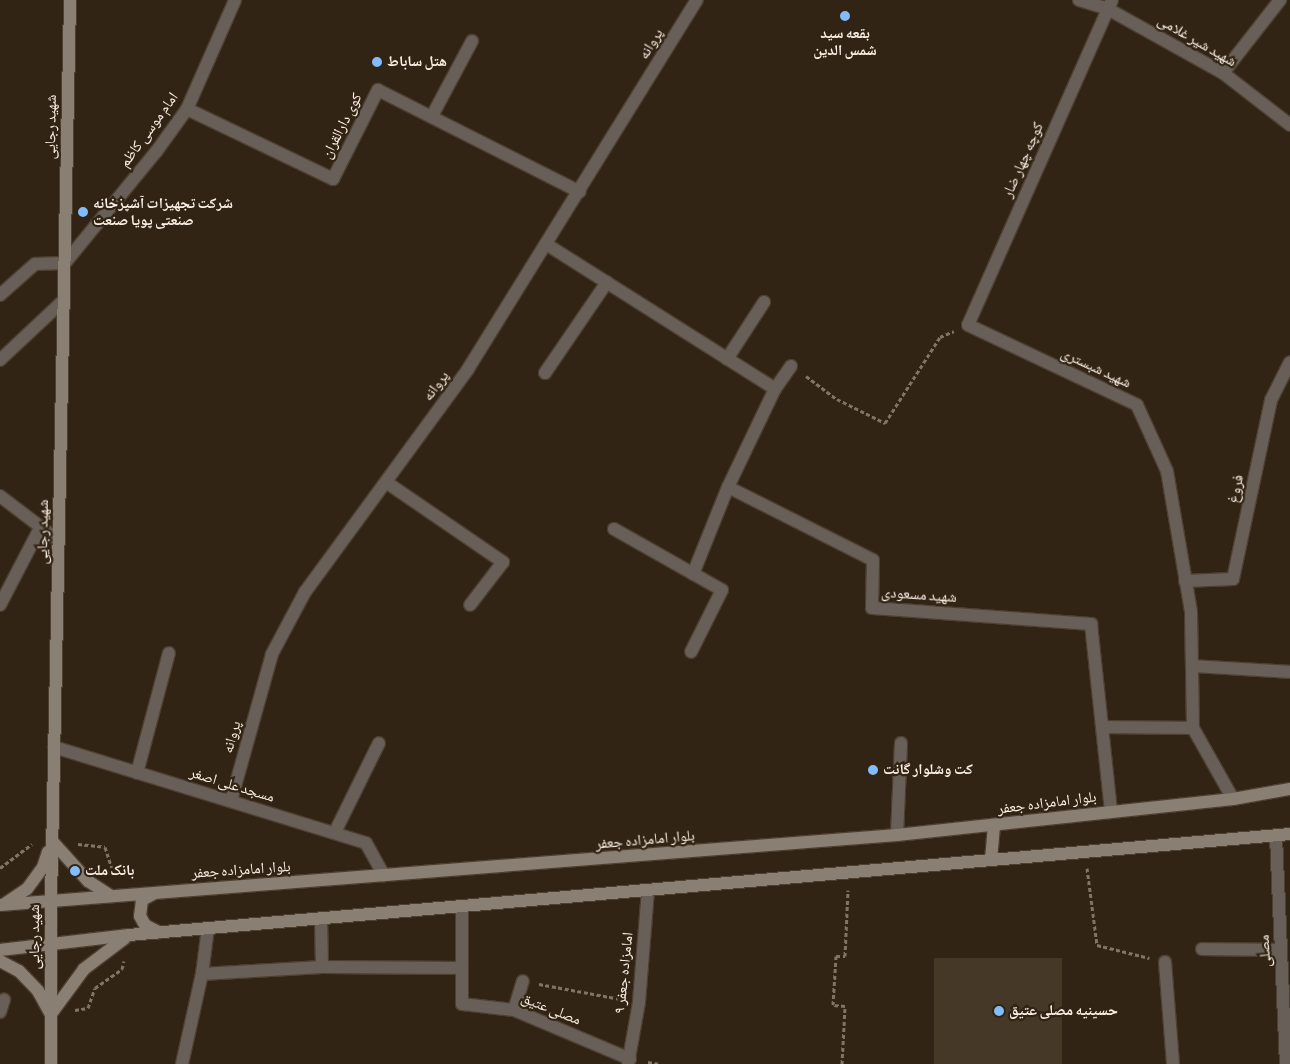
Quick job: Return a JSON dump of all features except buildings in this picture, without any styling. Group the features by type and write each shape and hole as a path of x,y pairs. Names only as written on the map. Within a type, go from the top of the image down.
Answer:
{"main road":[{"name":"شهید رجایی","path":"51,1064 52,840 70,0"},
{"name":"بلوار امامزاده جعفر","path":"2,904 897,835 1233,799 1290,789"},
{"path":"991,860 994,826"},
{"path":"0,950 52,946 160,932 1290,834"},
{"path":"52,840 82,875 111,896"},
{"path":"2,904 27,889 43,866 52,840"},
{"path":"156,893 142,900 140,916 145,925 160,932"},
{"path":"0,961 19,971 38,990 51,1014 84,969 129,935"}],"street":[{"name":"امام موسی کاظم","path":"64,263 156,152 187,109 235,0"},
{"name":"پروانه","path":"230,801 272,654 305,592 468,369 580,192 697,0"},
{"name":"شهید شیر غلامی","path":"1079,0 1110,5 1223,73 1290,125"},
{"path":"1223,73 1280,0"},
{"name":"کوچه چهار ضار","path":"968,324 1110,5"},
{"path":"432,116 472,41"},
{"name":"کوی دارالقران","path":"187,109 333,180 378,90 580,192"},
{"path":"546,244 775,389"},
{"path":"0,295 35,264 64,263"},
{"path":"545,374 607,282"},
{"path":"0,360 64,300"},
{"path":"727,359 764,302"},
{"name":"شهید شبستری","path":"968,324 1136,405 1166,471 1191,612 1193,728 1233,799"},
{"name":"فروغ","path":"1185,580 1233,578 1271,400 1290,362"},
{"path":"693,574 728,487 775,389 791,366"},
{"path":"386,482 503,562 470,605"},
{"name":"شهید مسعودی","path":"728,487 873,560 872,608 1091,624 1111,812"},
{"path":"0,496 59,541"},
{"path":"0,605 40,528"},
{"path":"614,529 722,590 691,652"},
{"path":"137,773 169,653"},
{"path":"1192,666 1290,672"},
{"path":"1102,727 1193,728"},
{"path":"335,832 379,743"},
{"path":"897,835 901,743"},
{"name":"مسجد علی اصغر","path":"54,747 366,843 384,875"},
{"name":"مصلی","path":"1276,836 1286,1064"},
{"name":"امامزاده جعفر ۹","path":"629,1062 639,1002 648,890"},
{"path":"202,974 322,967 462,968 462,906"},
{"path":"321,918 322,967"},
{"path":"182,1064 202,974 208,928"},
{"path":"1202,949 1281,950"},
{"path":"1166,962 1173,1064"},
{"name":"مصلی عتیق","path":"462,968 462,1004 514,1010 629,1062"},
{"path":"514,1010 523,982"}],"path":[{"path":"791,366 837,399 885,423 940,337 968,324"},
{"path":"1085,852 1097,945 1166,962"},
{"path":"842,1064 845,1006 833,1005 836,956 845,956 848,872"},
{"path":"523,982 639,1002"}],"place":[{"name":"بقعه سید شمس الدین","path":"845,16"},
{"name":"هتل ساباط","path":"377,62"},
{"name":"شرکت تجهیزات آشپزخانه صنعتی پویا صنعت","path":"83,212"},
{"name":"کت وشلوار گانت","path":"873,770"},
{"name":"بانک ملت","path":"75,871"},
{"name":"حسینیه مصلی عتیق","path":"999,1011"}]}
